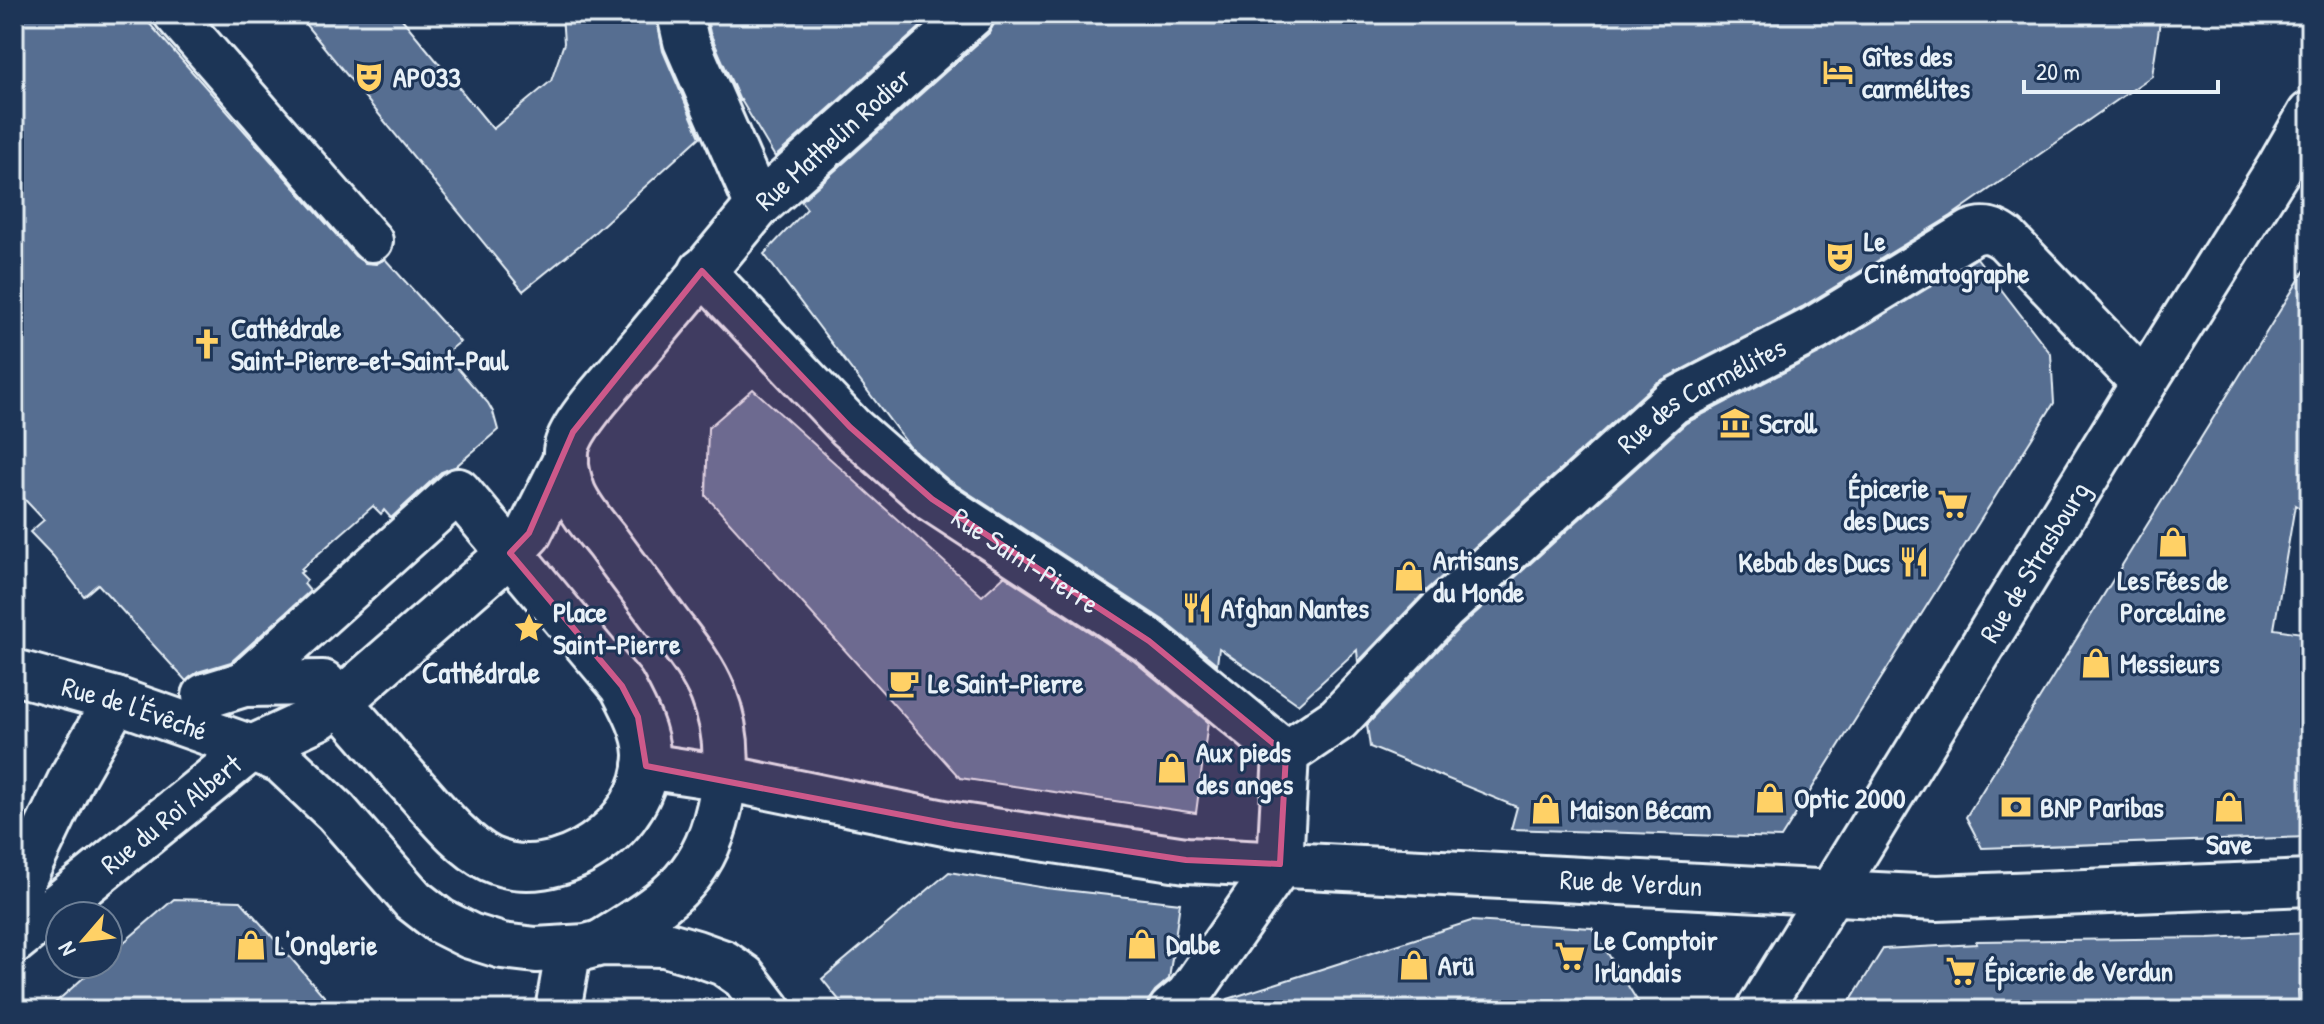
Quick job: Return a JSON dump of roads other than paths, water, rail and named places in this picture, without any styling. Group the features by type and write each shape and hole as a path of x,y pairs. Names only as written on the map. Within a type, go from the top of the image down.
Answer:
{"street":[{"path":"680,14 686,41 758,206"},
{"name":"Rue Mathelin Rodier","path":"702,271 758,206 972,14"},
{"name":"Rue de Strasbourg","path":"1759,1010 2310,114"},
{"name":"Rue des Carmélites","path":"1286,754 1338,719 1443,609 1672,402 1814,329 1971,233 1992,231 2006,239 2144,383"},
{"path":"558,1010 585,946 660,906 684,882 704,854 717,824 726,757 723,723 712,691 696,661 574,496 566,459 567,445 573,432 702,271"},
{"name":"Rue Saint-Pierre","path":"702,271 850,427 932,499 1149,641 1286,754"},
{"path":"252,748 319,717 339,702 510,553 529,533 566,459"},
{"path":"467,480 510,553 622,686 638,717 647,752 640,792 628,813 606,837 578,854 546,865 519,865 492,860 474,849 439,815 323,683 224,690 467,480"},
{"name":"Rue de l'Évêché","path":"14,672 116,700 252,748"},
{"path":"14,898 72,777 116,700"},
{"path":"252,748 282,761 336,812 413,900 440,921 470,936 502,946 536,950 665,944 724,963 744,977 769,1010"},
{"name":"Rue du Roi Albert","path":"14,941 252,748"},
{"path":"1171,1010 1188,996 1280,864 1286,754"},
{"path":"646,766 725,778"},
{"name":"Rue de Verdun","path":"725,778 954,825 1186,860 1937,898 2310,883"}],"lane":[{"path":"177,15 372,241"}],"place":[{"name":"Gîtes des carmélites","path":"1838,72"},
{"name":"APO33","path":"369,77"},
{"name":"Le Cinématographe","path":"1840,257"},
{"name":"Cathédrale Saint-Pierre-et-Saint-Paul","path":"207,344"},
{"name":"Scroll","path":"1735,423"},
{"name":"Épicerie des Ducs","path":"1953,504"},
{"name":"Les Fées de Porcelaine","path":"2173,542"},
{"name":"Kebab des Ducs","path":"1914,562"},
{"name":"Artisans du Monde","path":"1409,576"},
{"name":"Afghan Nantes","path":"1197,608"},
{"name":"Place Saint-Pierre","path":"529,628"},
{"name":"Messieurs","path":"2096,663"},
{"name":"Le Saint-Pierre","path":"904,683"},
{"name":"Aux pieds des anges","path":"1172,768"},
{"name":"Optic 2000","path":"1770,798"},
{"name":"BNP Paribas","path":"2016,807"},
{"name":"Save","path":"2229,807"},
{"name":"Maison Bécam","path":"1546,809"},
{"name":"Dalbe","path":"1142,944"},
{"name":"L'Onglerie","path":"251,945"},
{"name":"Le Comptoir Irlandais","path":"1570,956"},
{"name":"Arü","path":"1414,965"},
{"name":"Épicerie de Verdun","path":"1961,971"}],"district":[{"name":"Cathédrale","path":"481,672"}]}
